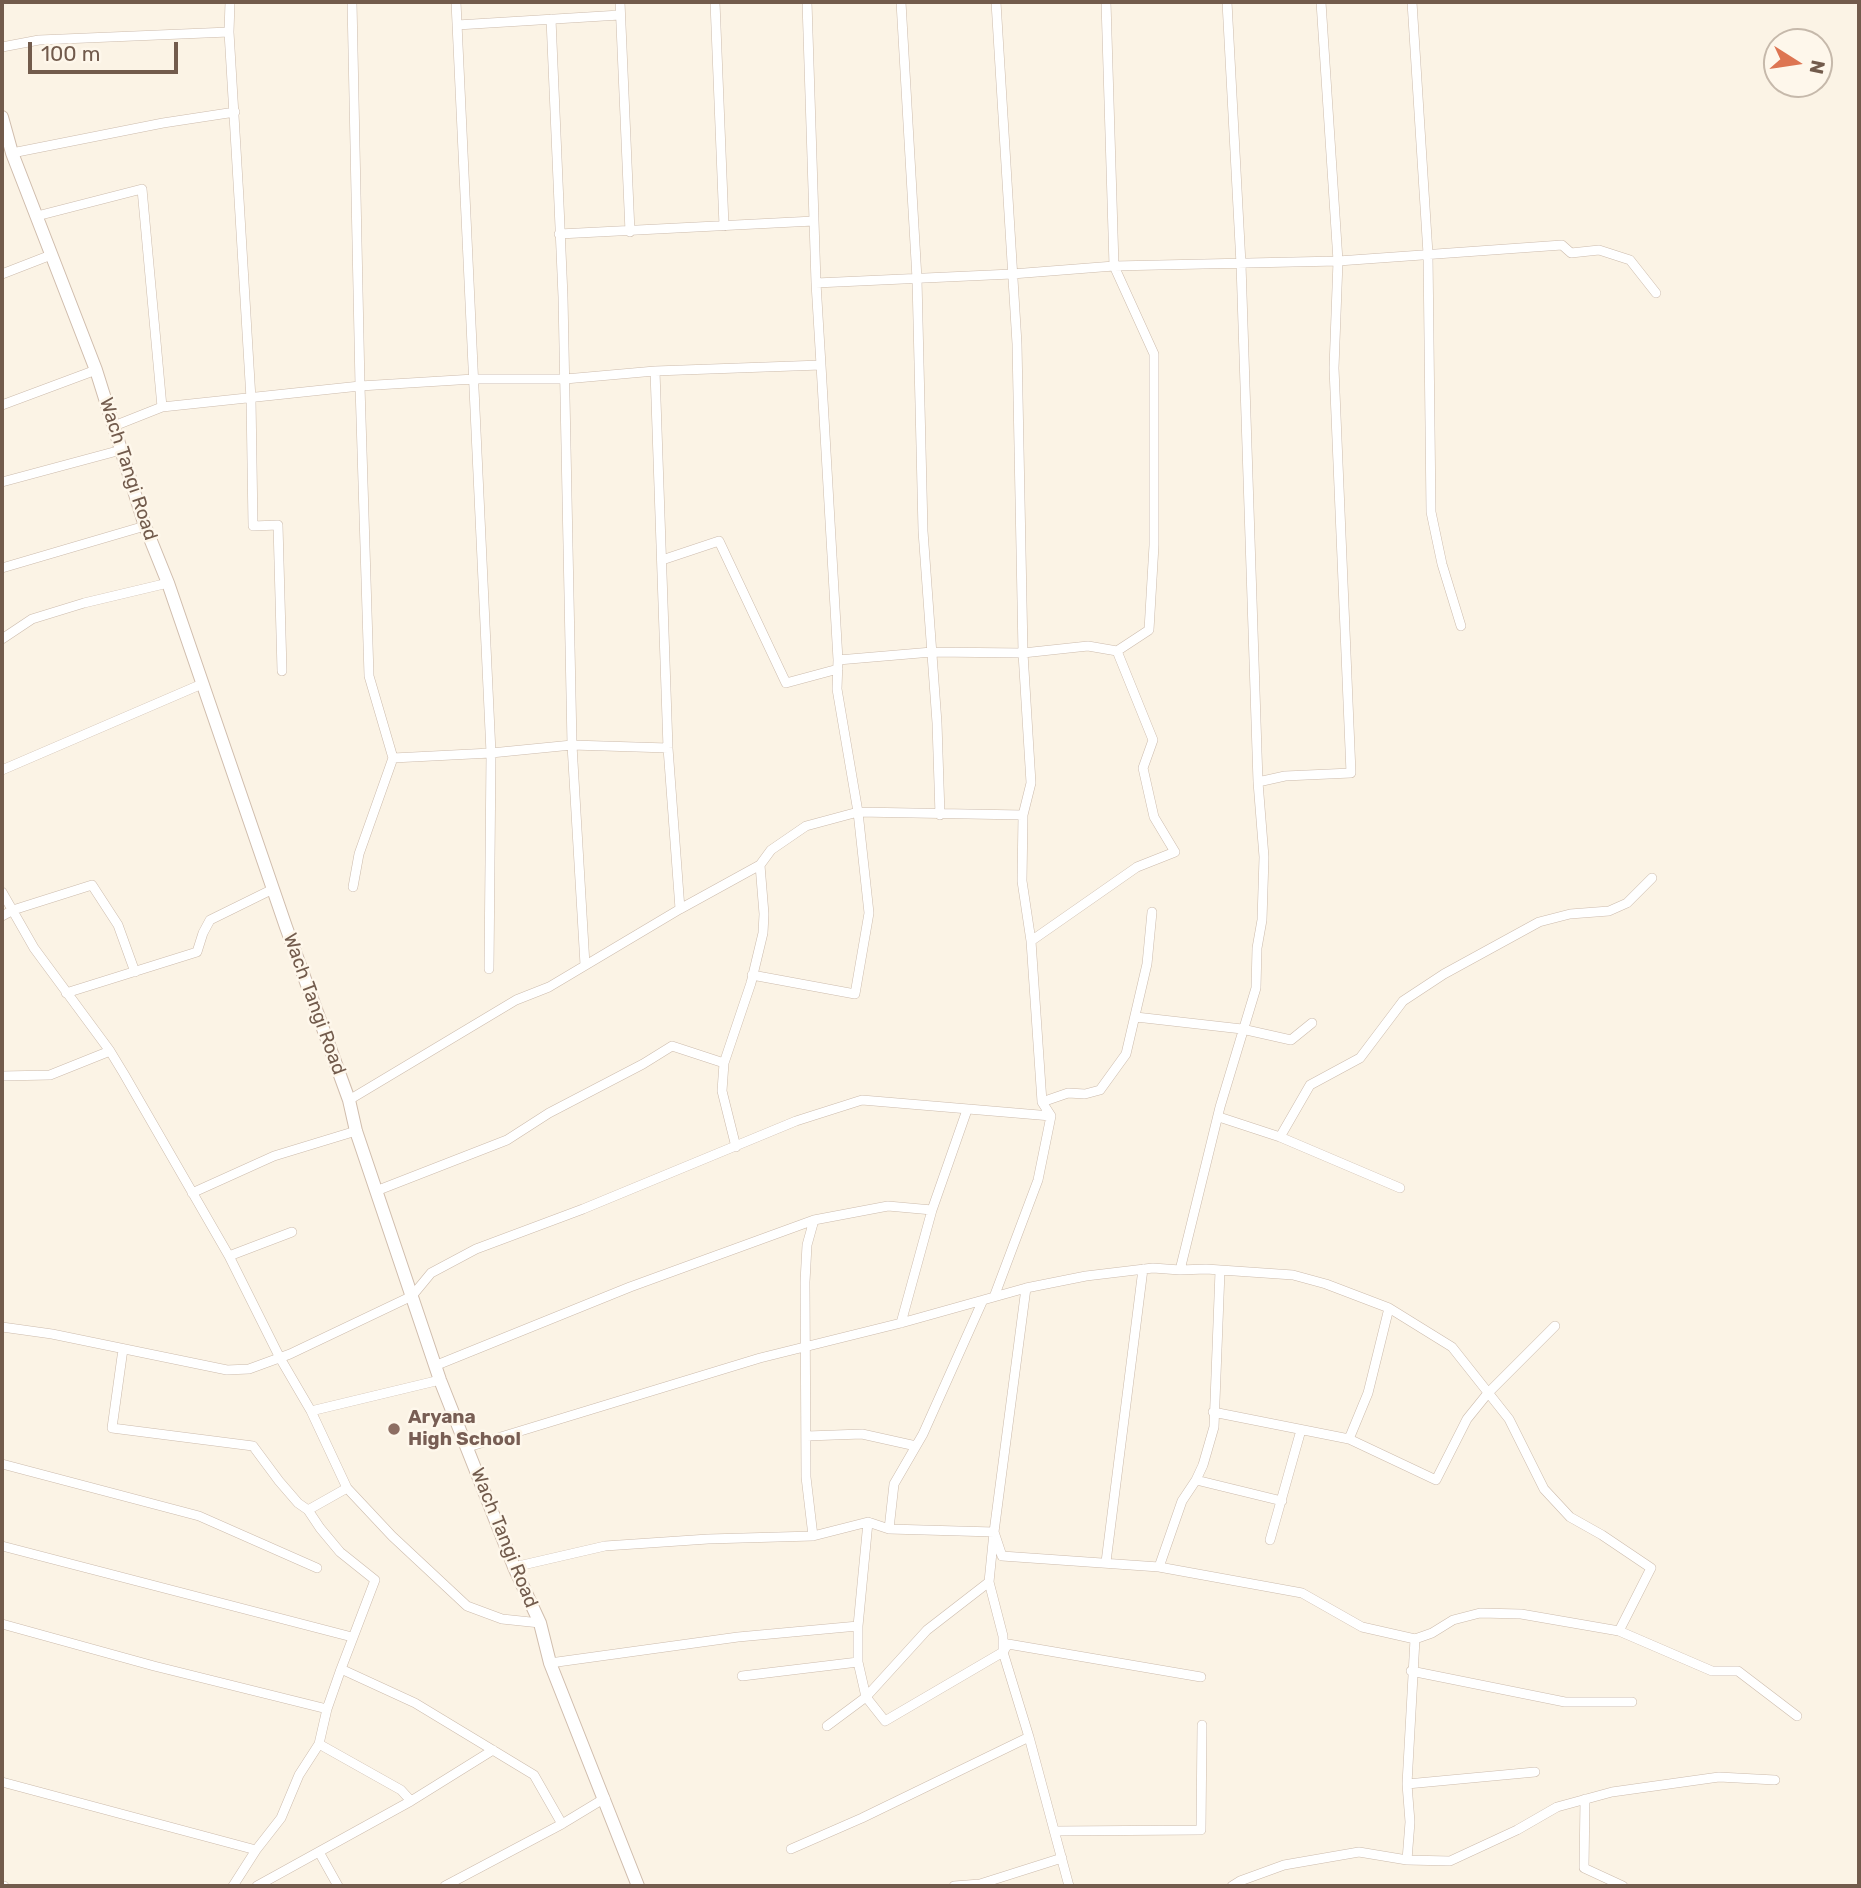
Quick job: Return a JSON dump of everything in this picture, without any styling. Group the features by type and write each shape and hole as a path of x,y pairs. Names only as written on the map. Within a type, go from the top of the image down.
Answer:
{"main road":[{"name":"Wach Tangi Road","path":"2,120 12,153 96,370 145,526 168,583 349,1100 356,1131 440,1380 514,1567 540,1623 550,1662 635,1885"}],"street":[{"path":"230,2 229,32 251,399 253,526 278,525 282,671"},
{"path":"352,2 369,676 393,758 359,854 354,887"},
{"path":"456,2 491,753 489,970"},
{"path":"620,2 630,232"},
{"path":"715,2 724,226"},
{"path":"752,975 855,994 869,913 858,812 837,689 838,665 816,283 807,2"},
{"path":"901,2 917,279 923,518 937,723 940,815"},
{"path":"994,1297 1038,1180 1051,1116 1042,1102 1031,941 1021,881 1023,815 1031,783 1023,653 1017,344 996,2"},
{"path":"662,560 719,541 786,683 838,665 932,652 1023,653 1088,646 1118,650 1150,630 1154,545 1154,368 1153,354 1114,266 1106,2"},
{"path":"1180,1270 1242,1029 1256,988 1257,948 1262,920 1264,857 1258,782 1241,264 1227,2"},
{"path":"1258,782 1285,776 1351,773 1334,368 1338,261 1321,2"},
{"path":"1412,2 1428,254 1431,512 1441,564 1461,626"},
{"path":"457,25 620,15"},
{"path":"551,19 565,379 572,745 585,965"},
{"path":"2,47 39,40 229,32"},
{"path":"12,153 163,123 235,112"},
{"path":"37,216 142,189 162,407"},
{"path":"559,234 814,220"},
{"path":"816,283 1012,274 1114,266 1338,261 1562,245 1571,253 1599,250 1630,260 1656,293"},
{"path":"2,274 51,256"},
{"path":"114,426 162,407 360,386 474,379 565,379 655,371 821,365"},
{"path":"2,405 96,370"},
{"path":"655,371 668,748 680,909"},
{"path":"2,482 121,450"},
{"path":"2,568 145,526"},
{"path":"2,639 32,619 84,603 168,583"},
{"path":"1031,941 1137,867 1175,852 1154,817 1143,768 1153,740 1118,650"},
{"path":"2,770 202,684"},
{"path":"393,758 491,753 572,745 668,748"},
{"path":"349,1100 516,1000 549,987 760,865 771,850 806,826 858,812 1023,815"},
{"path":"736,1147 722,1091 724,1063 763,933 760,865"},
{"path":"1279,1137 1310,1085 1360,1058 1403,1001 1444,974 1539,922 1570,914 1609,911 1628,903 1652,878"},
{"path":"2,916 92,885 118,925 135,972"},
{"path":"66,993 197,952 210,920 273,889"},
{"path":"2,892 34,948 110,1051 229,1256 280,1358 311,1411 347,1488 392,1536 467,1606 502,1619 540,1623"},
{"path":"1042,1102 1068,1093 1085,1094 1100,1090 1126,1054 1147,964 1152,912"},
{"path":"1136,1017 1242,1029 1291,1040 1312,1023"},
{"path":"376,1191 507,1140 549,1113 643,1064 671,1046 724,1063"},
{"path":"2,1076 50,1075 110,1051"},
{"path":"2,1327 51,1334 227,1370 249,1369 280,1358 412,1296 431,1273 476,1249 583,1209 796,1121 862,1100 1051,1116"},
{"path":"901,1323 932,1210 967,1110"},
{"path":"1219,1117 1279,1137 1400,1188"},
{"path":"192,1193 274,1156 356,1131"},
{"path":"437,1365 630,1286 814,1220 888,1206 932,1210"},
{"path":"813,1536 806,1477 806,1346 807,1245 814,1220"},
{"path":"229,1256 292,1232"},
{"path":"1106,1562 1143,1269"},
{"path":"468,1447 806,1346 1026,1288 1143,1269 1206,1269 1293,1275 1326,1284 1389,1308 1452,1347 1508,1419 1544,1489 1570,1517 1651,1568 1619,1631"},
{"path":"1158,1567 1182,1501 1196,1480 1214,1427 1220,1335 1220,1271"},
{"path":"1026,1288 993,1532 989,1582 1003,1636 1003,1653 1029,1737 1069,1886"},
{"path":"889,1529 894,1484 916,1446 982,1300"},
{"path":"1349,1439 1368,1393 1389,1308"},
{"path":"1213,1412 1349,1439 1436,1479 1467,1419 1488,1393 1555,1326"},
{"path":"122,1349 112,1428 253,1446 340,1552 375,1580 327,1709 319,1744 299,1775 281,1818 233,1886"},
{"path":"311,1411 440,1380"},
{"path":"1270,1540 1301,1430"},
{"path":"807,1436 862,1434 916,1446"},
{"path":"2,1464 199,1516 317,1568"},
{"path":"1196,1480 1282,1501"},
{"path":"308,1510 347,1488"},
{"path":"514,1567 605,1546 813,1536 868,1522 889,1529 993,1532"},
{"path":"868,1522 858,1626 858,1662 866,1697 885,1721 1003,1653 1008,1644 1202,1677"},
{"path":"993,1532 1002,1556 1158,1567 1302,1593 1362,1627 1415,1639 1432,1633 1452,1620 1480,1613 1521,1614 1619,1631 1712,1671 1738,1671 1797,1716"},
{"path":"2,1546 352,1637"},
{"path":"827,1726 866,1697 927,1630 989,1582"},
{"path":"2,1624 130,1660 327,1709"},
{"path":"550,1662 738,1637 858,1626"},
{"path":"1407,1860 1410,1822 1407,1784 1411,1671 1415,1639"},
{"path":"742,1676 858,1662"},
{"path":"341,1669 415,1703 534,1775 562,1824"},
{"path":"1411,1671 1565,1702 1632,1702"},
{"path":"1054,1831 1200,1830 1202,1725"},
{"path":"791,1849 862,1818 1029,1737"},
{"path":"319,1744 401,1790 411,1801"},
{"path":"257,1886 411,1801 493,1750"},
{"path":"1407,1784 1535,1772"},
{"path":"1232,1886 1284,1865 1359,1853 1407,1860 1450,1861 1517,1830 1557,1807 1612,1792 1719,1777 1776,1780"},
{"path":"2,1782 256,1850"},
{"path":"444,1886 562,1824 604,1798"},
{"path":"1585,1799 1584,1868 1623,1886"},
{"path":"319,1852 338,1886"},
{"path":"954,1886 981,1885 1062,1858"}],"place":[{"name":"Aryana High School","path":"394,1429"}]}
